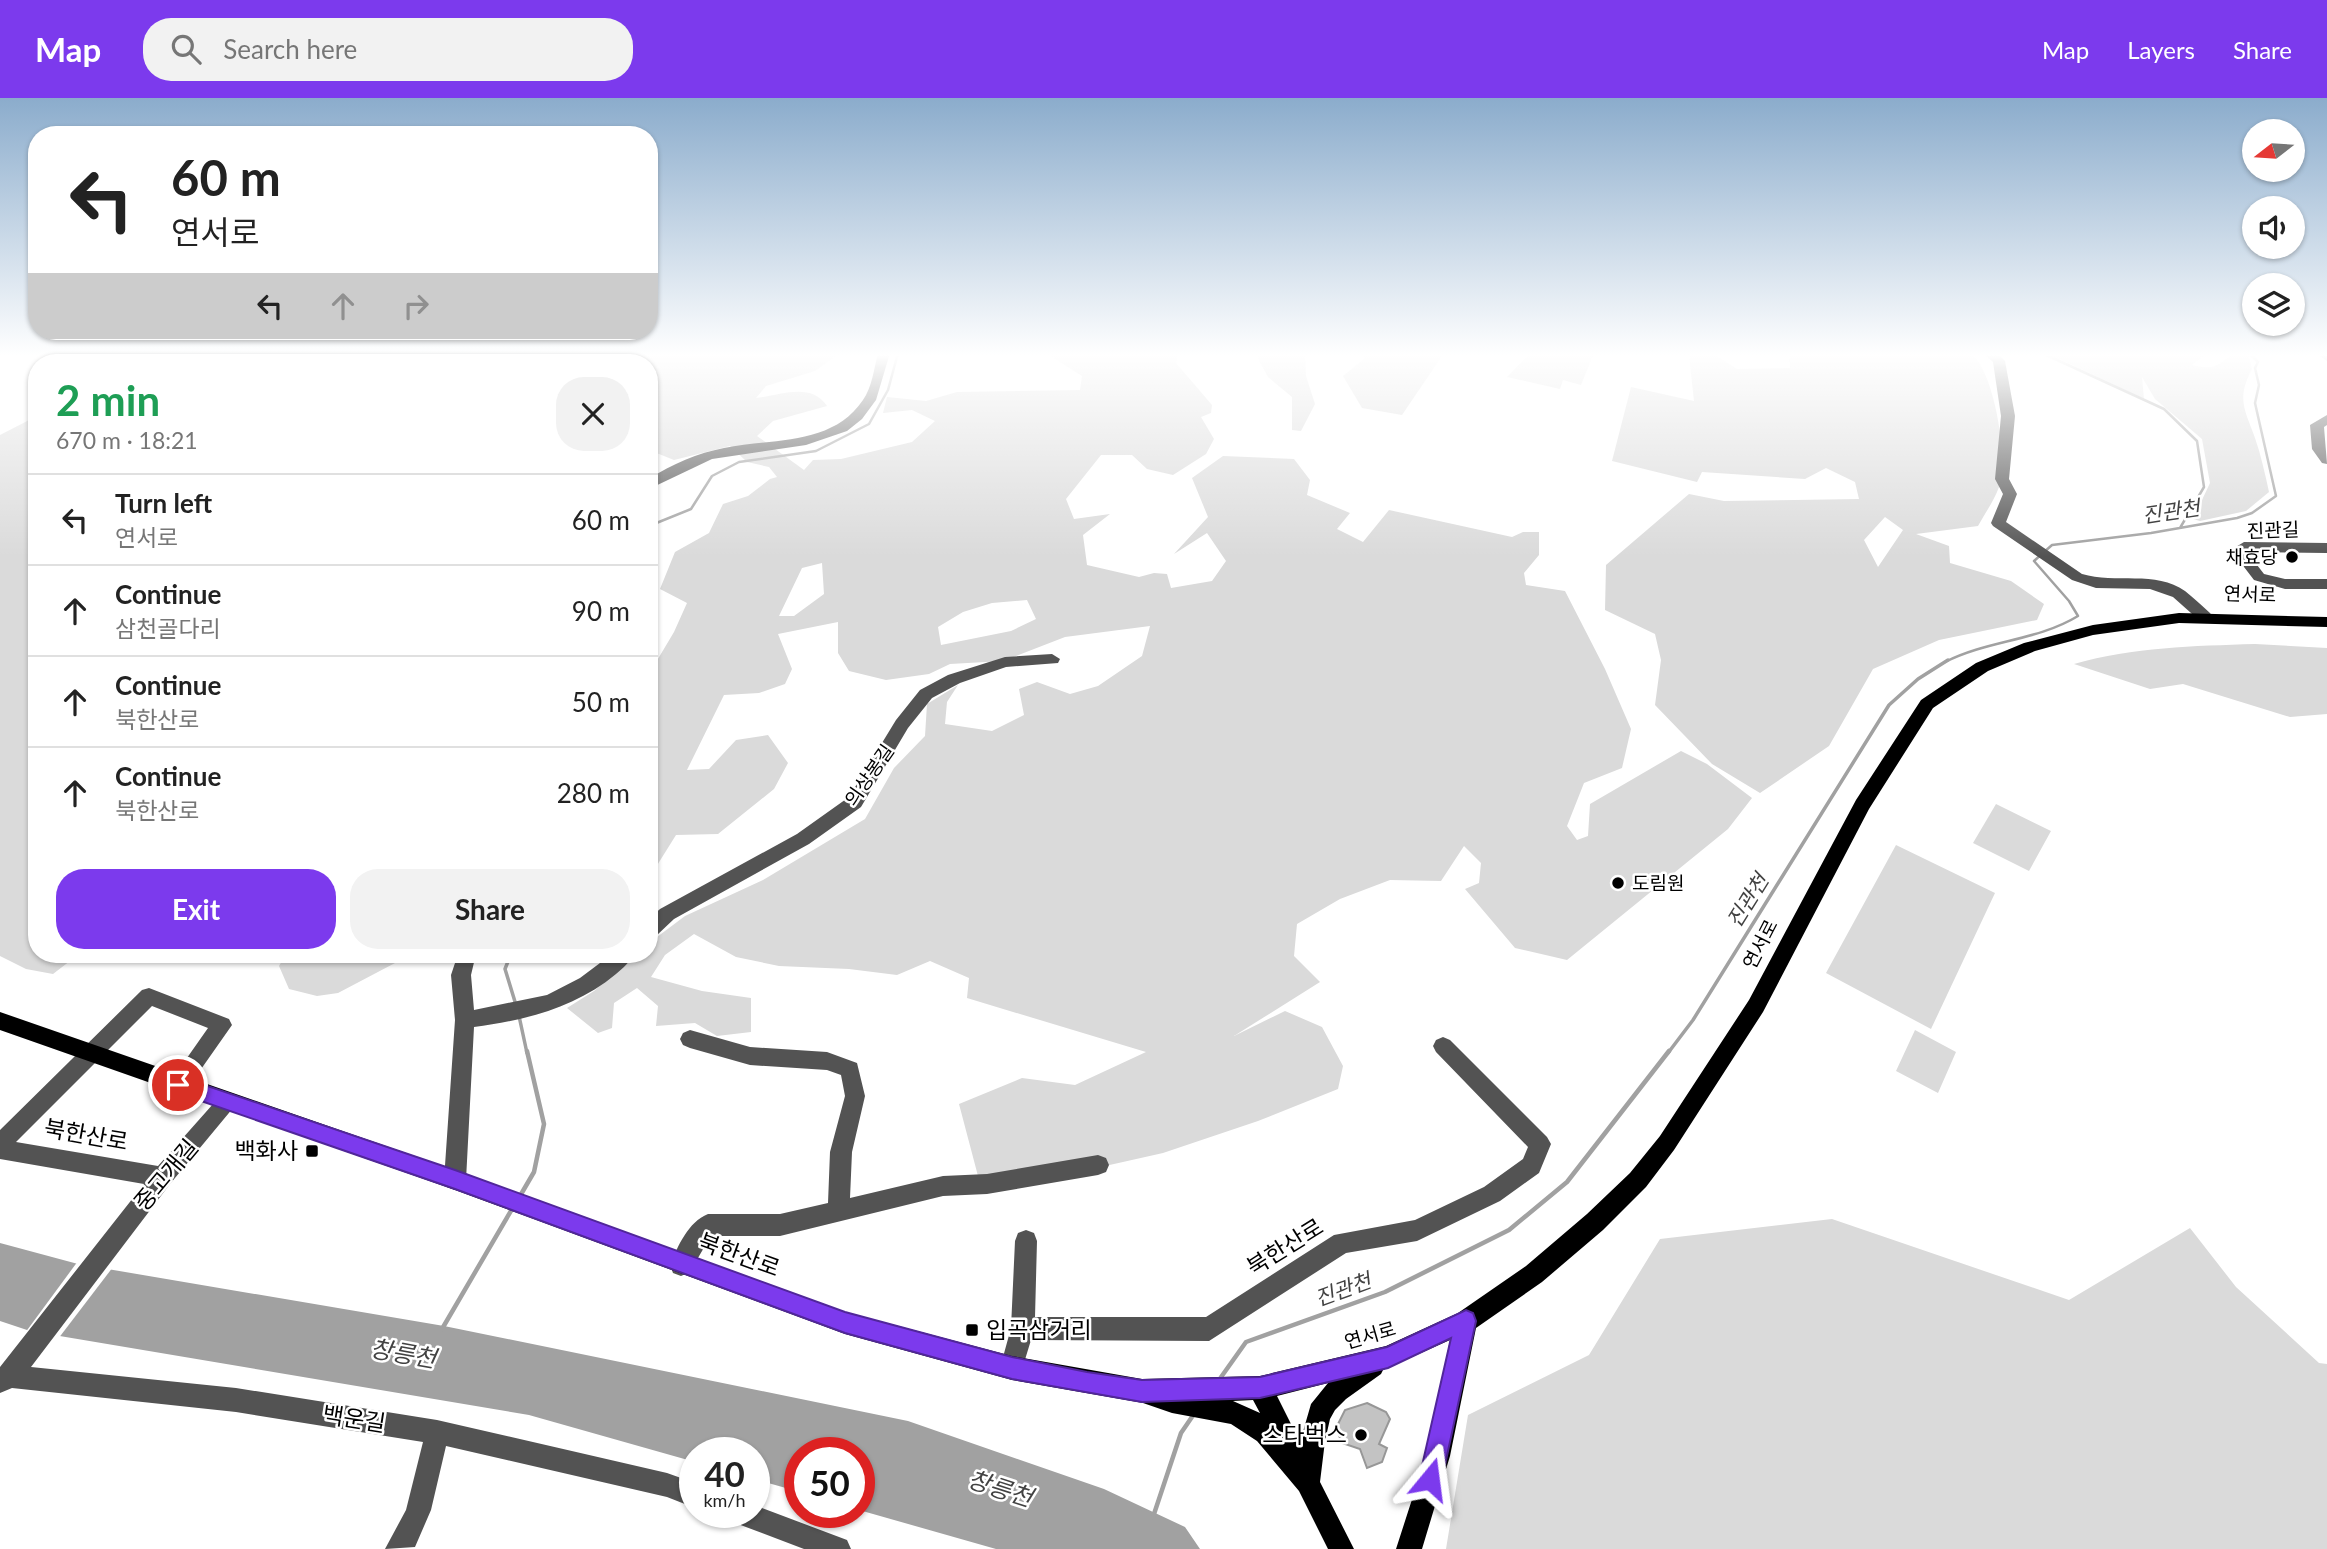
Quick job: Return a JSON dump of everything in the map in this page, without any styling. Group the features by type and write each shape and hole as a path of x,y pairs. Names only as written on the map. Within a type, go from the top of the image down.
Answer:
{"main road":[{"name":"연서로","path":"1142,1391 1260,1388 1388,1357 1466,1321 1534,1274 1595,1222 1638,1180 1667,1143 1756,1006 1862,805 1927,704 1982,667 2030,647 2093,630 2139,622 2205,617 2327,622"},
{"path":"0,1021 455,1180"},
{"name":"북한산로","path":"455,1180 845,1323 1012,1368 1142,1391"},
{"path":"1409,1549 1438,1456 1466,1321"},
{"path":"1308,1483 1315,1423 1322,1406 1351,1379 1388,1357"},
{"path":"1260,1388 1341,1549"},
{"path":"1142,1391 1168,1401 1233,1412 1252,1422 1275,1442 1308,1483"}],"street":[{"path":"658,478 727,451 803,442 827,435 851,421"},
{"path":"2008,421 2002,479 2010,494 1998,523 2077,577 2096,583 2151,584 2178,593 2205,617"},
{"path":"2322,421 2318,422 2319,449 2327,460"},
{"name":"진관길","path":"2327,548 2244,547 2238,550 2259,577 2285,584 2327,584"},
{"name":"의상봉길","path":"658,922 667,914 803,839 855,802 902,724 926,694 954,679 1005,662 1052,659"},
{"path":"455,1180 465,1020 461,975 464,963"},
{"path":"465,1020 537,1009 562,1000 615,963"},
{"name":"북한산로","path":"0,1146 149,996 222,1025 178,1085"},
{"path":"690,1039 750,1056 827,1061 850,1069 855,1096 841,1152 839,1209"},
{"name":"북한산로","path":"1023,1328 1209,1329 1342,1242 1417,1230 1492,1194 1531,1166 1540,1144 1443,1046"},
{"name":"중고개길","path":"4,1380 27,1354 162,1177 228,1102"},
{"name":"북한산로","path":"0,1146 162,1177"},
{"path":"681,1265 696,1237 708,1225 780,1225 943,1186 987,1184 1098,1165"},
{"path":"1012,1368 1023,1328 1026,1241"},
{"name":"백운길","path":"4,1380 236,1400 437,1432 679,1490"},
{"path":"398,1549 405,1542 418,1508 437,1432"},
{"path":"770,1524 838,1549"}],"shaded area":[{"path":"28,421 28,963 67,963 53,974 26,969 0,956 0,435"},
{"path":"658,421 774,421 757,436 804,470 813,460 841,459 912,442 934,421 1203,421 1214,439 1206,454 1173,475 1147,469 1132,455 1101,455 1066,499 1074,519 1110,514 1083,535 1087,565 1139,577 1154,573 1167,574 1171,588 1212,581 1226,561 1207,533 1174,554 1208,517 1192,478 1223,456 1294,459 1310,480 1307,495 1350,513 1337,529 1363,542 1389,510 1512,537 1523,532 1539,532 1539,555 1524,573 1526,585 1565,591 1605,669 1631,729 1622,768 1584,783 1567,826 1577,840 1588,836 1590,804 1681,751 1707,764 1752,798 1728,829 1567,960 1515,948 1465,889 1479,883 1481,863 1464,846 1441,881 1390,880 1340,899 1297,924 1294,956 1320,982 1234,1036 1285,1011 1322,1027 1343,1066 1338,1089 1258,1121 1163,1153 994,1191 978,1176 959,1104 1022,1078 1075,1085 1146,1052 967,998 969,978 930,961 897,975 849,969 779,966 736,957 694,934 665,955 651,977 702,991 751,998 751,1032 717,1036 695,1023 656,1026 658,1006 637,988 614,1003 612,1028 598,1033 567,1008 594,991 625,963 658,963 658,936 685,916 763,880 865,819 894,768 925,736 927,704 958,685 947,702 945,724 992,731 1024,715 1019,689 1037,682 1070,694 1098,686 1142,656 1150,626 1065,637 1003,661 950,664 929,674 886,680 849,671 838,653 838,622 778,634 792,669 785,684 759,693 724,695 687,770 709,769 736,740 768,735 788,763 774,789 718,834 676,835 658,864 658,659 687,603 660,589 675,552 709,533 723,504 748,496 770,479 777,477 769,467 747,462 730,446 674,460 658,454","holes":["822,563 824,594 794,616 779,616 802,568","1027,600 1036,619 1011,631 941,645 938,627 963,612 992,603"]},
{"path":"1292,421 1306,421 1301,431 1292,430"},
{"path":"1622,421 1998,421 2002,474 1999,487 1978,526 1916,534 1949,546 1950,563 2011,581 2044,604 2037,620 1939,640 1873,669 1829,746 1760,793 1712,764 1655,705 1661,660 1655,634 1605,610 1606,565 1689,494 1724,501 1859,499 1855,482 1826,468 1805,479 1702,472 1697,482 1612,461","holes":["1885,517 1903,530 1878,567 1864,540"]},
{"path":"2181,421 2248,421 2269,492 2246,511 2200,521 2193,519 2210,483 2202,439"},
{"path":"2255,644 2327,648 2327,714 2290,717 2183,684 2150,689 2074,664 2141,651"},
{"path":"1996,804 2051,831 2029,871 1973,843"},
{"path":"1896,845 1995,893 1931,1029 1826,973"},
{"path":"281,963 395,963 338,993 317,996 289,989 279,966"},
{"path":"1915,1030 1956,1052 1938,1093 1896,1071"},
{"path":"1832,1219 2069,1300 2190,1228 2236,1287 2319,1363 2327,1364 2327,1549 1446,1549 1468,1415 1589,1355 1660,1239"}],"water":[{"name":"창릉천","path":"0,1243 78,1264 444,1326 908,1421 1104,1489 1185,1527 1200,1549 996,1549 875,1515 875,1437 784,1437 784,1487 770,1484 770,1437 679,1437 679,1457 529,1415 30,1331 0,1321"}],"pier":[{"path":"78,1261 113,1267 58,1339 25,1333"}],"building":[{"name":"스타벅스","path":"1367,1403 1386,1412 1390,1419 1379,1444 1387,1448 1382,1462 1367,1468 1360,1449 1342,1443 1336,1428 1345,1410"}],"waterway":[{"path":"658,522 691,509 712,476 739,462 816,451 871,421"},
{"path":"2176,421 2197,441 2204,487 2180,528"},
{"name":"진관천","path":"2180,528 2237,518 2252,513 2276,496 2259,421"},
{"name":"진관천","path":"1945,662 1978,649 2046,631 2078,616 2069,601 2034,561 2052,545 2180,528"},
{"name":"진관천","path":"1668,1053 1693,1020 1889,705 1918,679 1948,660"},
{"path":"507,963 505,969 516,1005"},
{"path":"519,1016 527,1053"},
{"path":"520,1196 534,1172 544,1124 527,1051"},
{"name":"진관천","path":"1219,1380 1246,1342 1385,1292 1509,1230 1567,1182 1669,1051"},
{"path":"442,1329 512,1209"},
{"name":"진관천","path":"1153,1517 1181,1433 1194,1414"}],"place":[{"name":"채효당","path":"2292,557"},
{"name":"도림원","path":"1618,883"},
{"name":"백화사","path":"312,1151"},
{"name":"입곡삼거리","path":"972,1330"},
{"name":"스타벅스","path":"1361,1435"}],"route":[{"path":"178,1085 455,1180 845,1323 1012,1368 1087,1382 1142,1391 1260,1388 1388,1357 1466,1321 1438,1456 1430,1479"}]}
